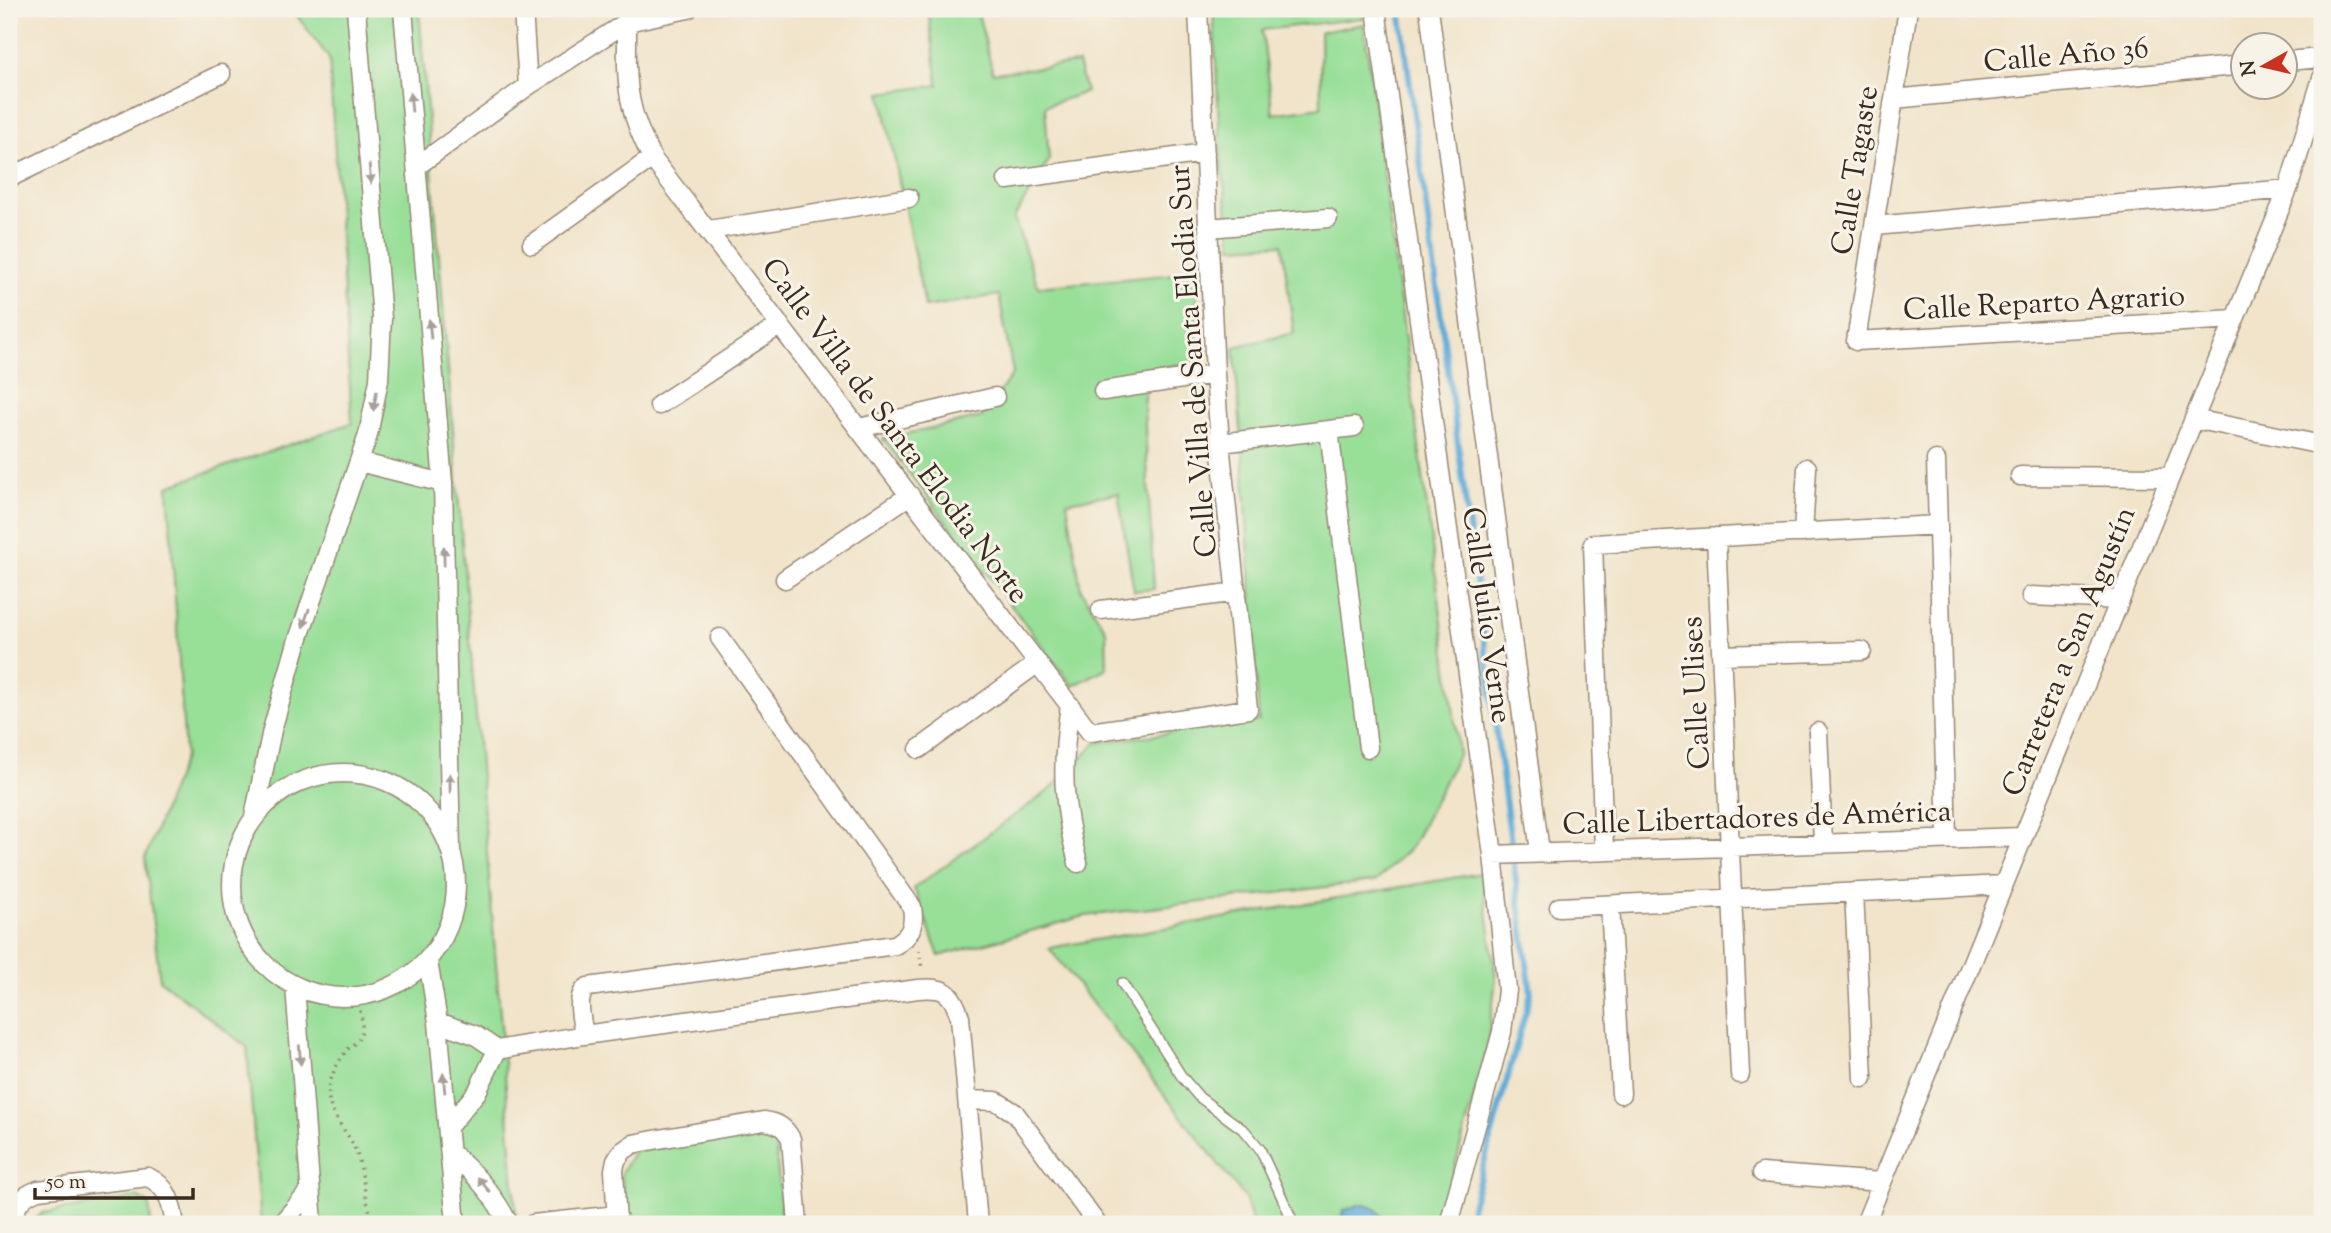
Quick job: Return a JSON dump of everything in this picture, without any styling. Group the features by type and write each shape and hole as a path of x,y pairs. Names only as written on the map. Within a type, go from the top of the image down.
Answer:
{"street":[{"path":"254,817 272,730 297,643 359,462 374,411 379,380 382,318 356,9"},
{"path":"403,9 443,483 452,852 456,887 450,922 428,961 405,982 377,994 330,997 295,986 275,975 247,942 236,918 231,883 237,848 254,817 279,792 311,776 346,772 369,776 380,778 411,794 436,820 452,852"},
{"path":"523,9 528,86"},
{"path":"416,166 627,15 688,9"},
{"name":"Calle Villa de Santa Elodia Sur","path":"1198,9 1215,374 1248,709"},
{"name":"Calle Julio Verne","path":"1376,9 1498,854 1507,990 1502,1032 1449,1224"},
{"path":"1429,9 1532,852"},
{"name":"Calle Tagaste","path":"1856,341 1908,9"},
{"name":"Calle Villa de Santa Elodia Norte","path":"627,15 631,105 652,158 1090,732 1248,709"},
{"path":"2300,60 2322,58"},
{"name":"Calle Año 36","path":"1894,99 2230,66"},
{"path":"9,177 221,74"},
{"name":"Carretera a San Agustín","path":"1865,1224 2288,188 2319,96 2322,78"},
{"path":"1007,180 1205,153"},
{"path":"532,244 652,158"},
{"path":"1874,226 2288,188"},
{"path":"709,230 909,198"},
{"path":"1208,228 1328,218"},
{"name":"Calle Reparto Agrario","path":"1856,341 2235,319"},
{"path":"659,405 780,325"},
{"path":"1103,391 1215,374"},
{"path":"859,428 995,397"},
{"path":"2194,419 2322,445"},
{"path":"1220,443 1354,427"},
{"path":"1329,430 1368,748"},
{"path":"1936,460 1947,838"},
{"path":"359,462 443,483"},
{"path":"1802,533 1807,468"},
{"path":"2020,477 2170,477"},
{"path":"785,579 910,495"},
{"path":"1604,850 1593,544 1938,525"},
{"name":"Calle Ulises","path":"1716,537 1740,1074"},
{"path":"1101,610 1237,592"},
{"path":"2031,596 2120,600"},
{"path":"584,1035 580,997 582,990 588,987 895,945 910,934 914,920 912,907 720,638"},
{"path":"1721,655 1861,651"},
{"path":"919,749 1038,663"},
{"path":"1070,705 1064,744 1063,784 1068,824 1078,863"},
{"path":"1818,732 1823,842"},
{"name":"Calle Libertadores de América","path":"1498,854 2022,837"},
{"path":"1559,907 2003,885"},
{"path":"1854,892 1863,1078"},
{"path":"1610,905 1621,1094"},
{"path":"428,961 438,1022 456,1224"},
{"path":"295,986 313,1224"},
{"path":"438,1022 475,1035 497,1050 584,1035 918,989 944,990 954,1000 960,1017 978,1224"},
{"path":"448,1127 477,1092 497,1050"},
{"path":"968,1100 996,1101 1015,1113 1097,1224"},
{"path":"533,1224 617,1220 614,1170 616,1160 633,1144 764,1121 776,1123 786,1129 792,1139 798,1224"},
{"path":"451,1153 485,1184 509,1224"},
{"path":"1762,1173 1881,1182"},
{"path":"13,1224 18,1201 38,1190 148,1177 163,1186 169,1196 175,1224"},
{"path":"281,1224 310,1191"}],"lane":[{"path":"1122,983 1182,1077 1199,1097 1245,1131 1260,1149 1294,1224"}],"path":[{"path":"910,934 922,960 918,989"},
{"path":"357,997 361,1034 337,1068 328,1089 335,1117 356,1151 362,1188 375,1224"}],"green space":[{"path":"292,9 419,9 517,1224 261,1224 247,1047 160,980 145,858 185,755 168,486 352,423 329,58"},
{"path":"928,9 977,9 993,73 1078,63 1086,92 1045,106 1049,160 1014,218 1038,287 1197,272 1197,362 1147,370 1144,408 1154,589 1134,591 1118,493 1067,502 1081,590 1106,630 1107,668 1073,686 883,439 982,417 1013,373 999,295 925,307 881,93 938,85"},
{"path":"1213,9 1362,9 1364,18 1262,30 1273,114 1321,107 1320,32 1364,24 1459,753 1412,846 1376,881 1085,916 939,956 914,888 1051,789 1096,743 1259,721 1234,347 1294,333 1282,244 1232,247 1221,158"},
{"path":"1482,873 1496,978 1487,1050 1439,1224 1253,1224 1245,1198 1049,948"},
{"path":"766,1133 775,1141 783,1224 628,1224 621,1173 634,1151"},
{"path":"137,1197 149,1204 151,1224 33,1224 42,1213"}],"water":[{"path":"1361,1204 1374,1208 1390,1224 1340,1224 1343,1211"}],"waterway":[{"path":"1400,9 1531,993 1467,1224"}]}
